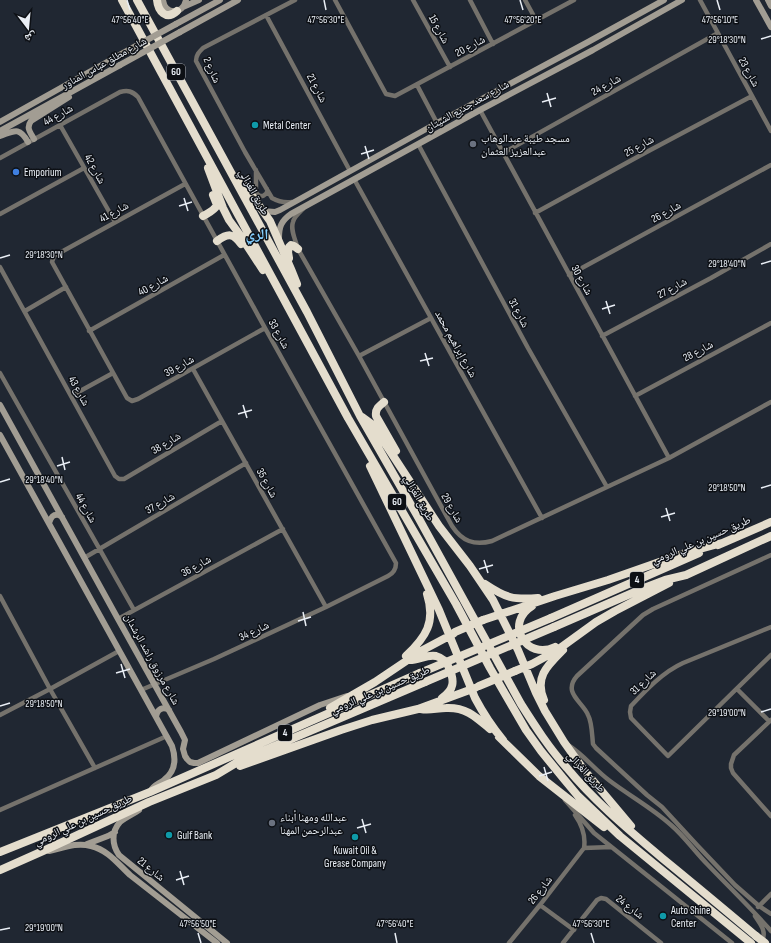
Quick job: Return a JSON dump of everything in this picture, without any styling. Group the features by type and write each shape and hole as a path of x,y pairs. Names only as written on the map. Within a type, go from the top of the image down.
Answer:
{"highway":[{"name":"طريق الغزالي","path":"122,0 348,418 456,604 490,668 526,730 541,751 578,796 620,836 751,943"},
{"name":"طريق الغزالي","path":"137,0 307,312 360,416 433,544 521,704 535,726 554,753 584,787 611,814 758,939 765,943"},
{"path":"142,0 150,24"},
{"path":"157,0 159,9 164,14 172,15 180,9"},
{"path":"215,144 270,221 291,269 307,312"},
{"path":"203,150 209,171 229,220 282,297"},
{"path":"203,216 215,208 216,205 208,181 209,171"},
{"path":"217,242 228,236 236,237 250,256 256,261"},
{"path":"291,269 288,249 291,245 298,249"},
{"path":"384,402 377,407 376,416 397,453 404,471"},
{"path":"360,416 373,425 439,526 481,581 493,600 518,650 536,693 564,742 584,770 646,844"},
{"path":"348,418 416,563 452,634 471,690 481,711 503,740"},
{"name":"طريق حسين بن علي الرومي","path":"0,852 150,792 420,673 551,618 771,522"},
{"name":"طريق حسين بن علي الرومي","path":"0,870 149,802 216,775 236,763 256,754 644,588 664,580 686,575 771,536"},
{"path":"280,735 359,692 421,651 452,634 483,620 608,580 691,551 722,543"},
{"path":"391,671 419,641 428,628 430,621 430,603 416,563"},
{"path":"216,775 356,725 418,709 471,690 525,667 550,654 596,622 686,575"},
{"path":"481,581 500,594 513,598 526,599 555,596"},
{"path":"555,596 531,606 523,614 519,628 522,639 530,647 537,650 544,650 552,648 578,635"},
{"path":"556,728 542,696 540,687 541,678 545,669 578,635"},
{"path":"407,660 414,660 427,656 438,656 446,662 453,676 450,691 445,696 421,705 418,709"},
{"path":"418,709 429,710 446,708 466,710 503,740 538,776 605,828 620,836"}],"street":[{"path":"163,0 167,9 172,11 199,0"},
{"path":"180,9 186,0"},
{"name":"شارع مطلق عباس المناور","path":"0,122 220,0"},
{"name":"شارع مطلق عباس المناور","path":"0,131 238,0"},
{"name":"شارع 2","path":"294,0 203,48 197,54 196,61 245,152 272,198 279,202 296,202"},
{"name":"شارع 20","path":"335,0 386,94 395,96 574,0"},
{"name":"شارع 15","path":"413,0 450,67"},
{"path":"470,0 493,44"},
{"path":"525,0 536,20"},
{"name":"شارع سعد جديع الشيتان","path":"262,211 275,212 296,202 322,186 575,50 664,0"},
{"name":"شارع سعد جديع الشيتان","path":"279,242 279,227 291,214 682,0"},
{"name":"شارع 23","path":"700,0 771,131"},
{"path":"756,0 771,26"},
{"path":"768,0 771,6"},
{"name":"شارع 21","path":"266,15 350,171"},
{"name":"شارع 24","path":"503,153 718,33"},
{"path":"588,42 588,48 593,50"},
{"path":"575,50 580,52 579,57"},
{"path":"417,84 437,123"},
{"path":"31,140 28,129 32,121 68,98 82,86"},
{"name":"شارع 44","path":"0,158 125,90"},
{"name":"شارع 33","path":"125,90 135,93 138,97 394,560 396,567 392,574 372,584"},
{"name":"شارع 25","path":"536,213 752,96"},
{"name":"شارع 30","path":"480,110 669,458"},
{"name":"شارع 42","path":"60,125 115,222"},
{"path":"0,136 13,131 18,131 31,140"},
{"name":"شارع 31","path":"418,144 528,348 607,488"},
{"name":"شارع 26","path":"569,275 771,165"},
{"path":"0,214 84,168"},
{"path":"256,170 256,193 263,196 267,193 267,189"},
{"path":"341,176 338,182 340,184 345,184"},
{"name":"شارع إبراهيم محمد","path":"354,179 542,518"},
{"name":"شارع 41","path":"53,259 54,256 186,184"},
{"path":"322,186 328,188 326,195"},
{"name":"شارع 29","path":"305,206 292,223 298,249 359,356 456,533 469,541 476,543 492,541 542,518 669,458 771,402"},
{"name":"شارع 27","path":"602,336 771,244"},
{"name":"شارع 40","path":"89,331 224,255"},
{"name":"شارع 39","path":"53,259 52,262 89,331 127,398 132,401 193,369 265,328"},
{"name":"شارع 43","path":"0,267 115,476 119,479"},
{"path":"25,311 66,287"},
{"path":"359,356 431,318"},
{"name":"شارع 28","path":"635,396 771,323"},
{"name":"شارع 35","path":"193,369 326,607"},
{"path":"71,396 113,372"},
{"name":"شارع 44","path":"0,373 134,610"},
{"name":"شارع مرزوق راشد الرشدان","path":"0,405 184,737 184,752 190,762 198,763 320,705 359,692"},
{"name":"شارع 38","path":"119,479 124,479 222,421"},
{"path":"0,435 172,746 175,757 174,766 169,776 155,785 150,792"},
{"name":"شارع 37","path":"84,558 246,463"},
{"path":"49,523 52,516 56,514 62,517"},
{"name":"شارع 36","path":"118,619 283,529"},
{"path":"771,555 653,609 644,615 573,680 572,688 575,697 589,716 593,744 596,748 662,807 735,885 759,906 771,914"},
{"name":"شارع 34","path":"141,690 214,659 372,584"},
{"path":"0,596 95,768"},
{"name":"شارع 31","path":"771,626 683,663 670,670 633,705 630,710 630,715 668,756 771,655"},
{"path":"0,715 119,651"},
{"path":"737,689 770,720 734,755 730,764 733,773 771,816"},
{"path":"156,717 157,712 160,709 165,708 169,710"},
{"path":"0,810 167,736"},
{"path":"564,742 581,754 608,780 647,805 681,834 707,864 771,931"},
{"path":"172,746 178,749 184,746"},
{"path":"559,792 582,828 584,848 611,847"},
{"path":"86,845 114,832 120,822 149,802"},
{"path":"567,803 594,833 732,943"},
{"name":"شارع 21","path":"114,832 113,843 122,862"},
{"name":"شارع 21","path":"43,851 74,845 86,845 102,850 122,862 217,943"},
{"name":"شارع 26","path":"509,943 584,848"},
{"path":"753,911 771,894"},
{"name":"شارع 24","path":"563,943 597,900 601,898 606,899 661,943"},
{"path":"540,905 574,930"},
{"path":"753,911 763,931 763,939 758,939"},
{"name":"شارع 21","path":"210,937 227,943"}],"place":[{"name":"Metal Center","path":"255,125"},
{"name":"مسجد طيبة عبدالوهاب عبدالعزيز العثمان","path":"473,144"},
{"name":"Emporium","path":"16,172"},
{"name":"عبدالله ومهنا أبناء عبدالرحمن المهنا","path":"272,823"},
{"name":"Gulf Bank","path":"169,835"},
{"name":"Kuwait Oil & Grease Company","path":"355,837"},
{"name":"Auto Shine Center","path":"663,916"}],"district":[{"name":"الري","path":"257,234"}]}
